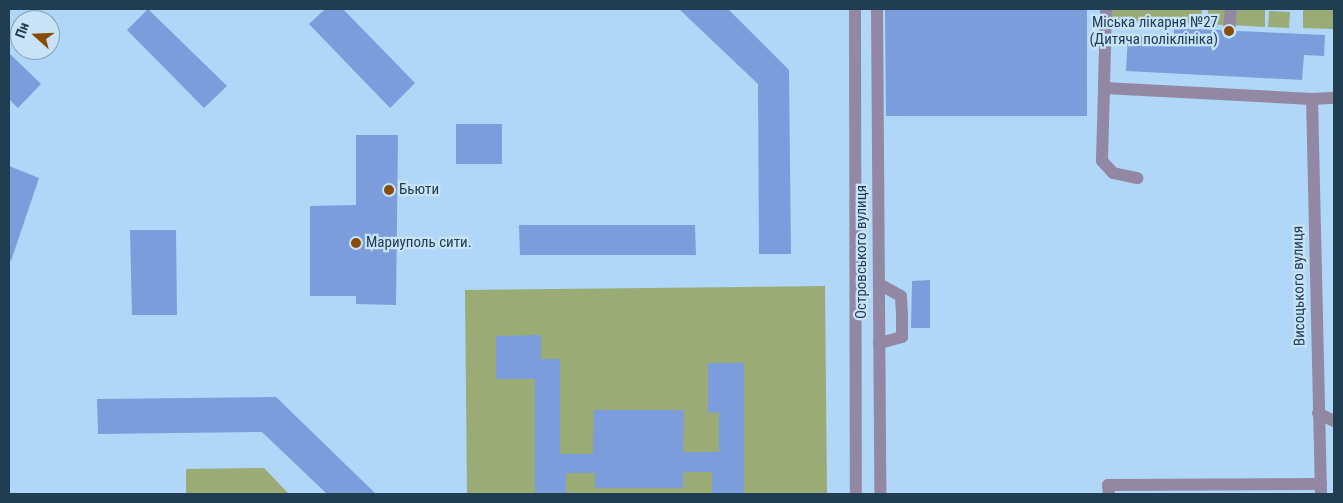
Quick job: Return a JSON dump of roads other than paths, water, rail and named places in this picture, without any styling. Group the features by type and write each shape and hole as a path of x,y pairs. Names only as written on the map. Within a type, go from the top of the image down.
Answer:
{"street":[{"name":"Островського вулиця","path":"855,9 856,494"},
{"name":"Островського вулиця","path":"877,9 880,494"},
{"path":"1106,9 1102,161 1113,173 1137,178"},
{"path":"1229,31 1230,9"},
{"path":"1104,88 1312,99 1334,98"},
{"name":"Висоцького вулиця","path":"1312,99 1321,489"},
{"path":"879,284 901,296 902,337 879,343"},
{"path":"1318,413 1334,421"},
{"path":"1109,494 1108,486 1321,489"}],"place":[{"name":"Міська лікарня №27 (Дитяча поліклініка)","path":"1229,31"},
{"name":"Бьюти","path":"389,190"},
{"name":"Мариуполь сити.","path":"356,243"}]}
